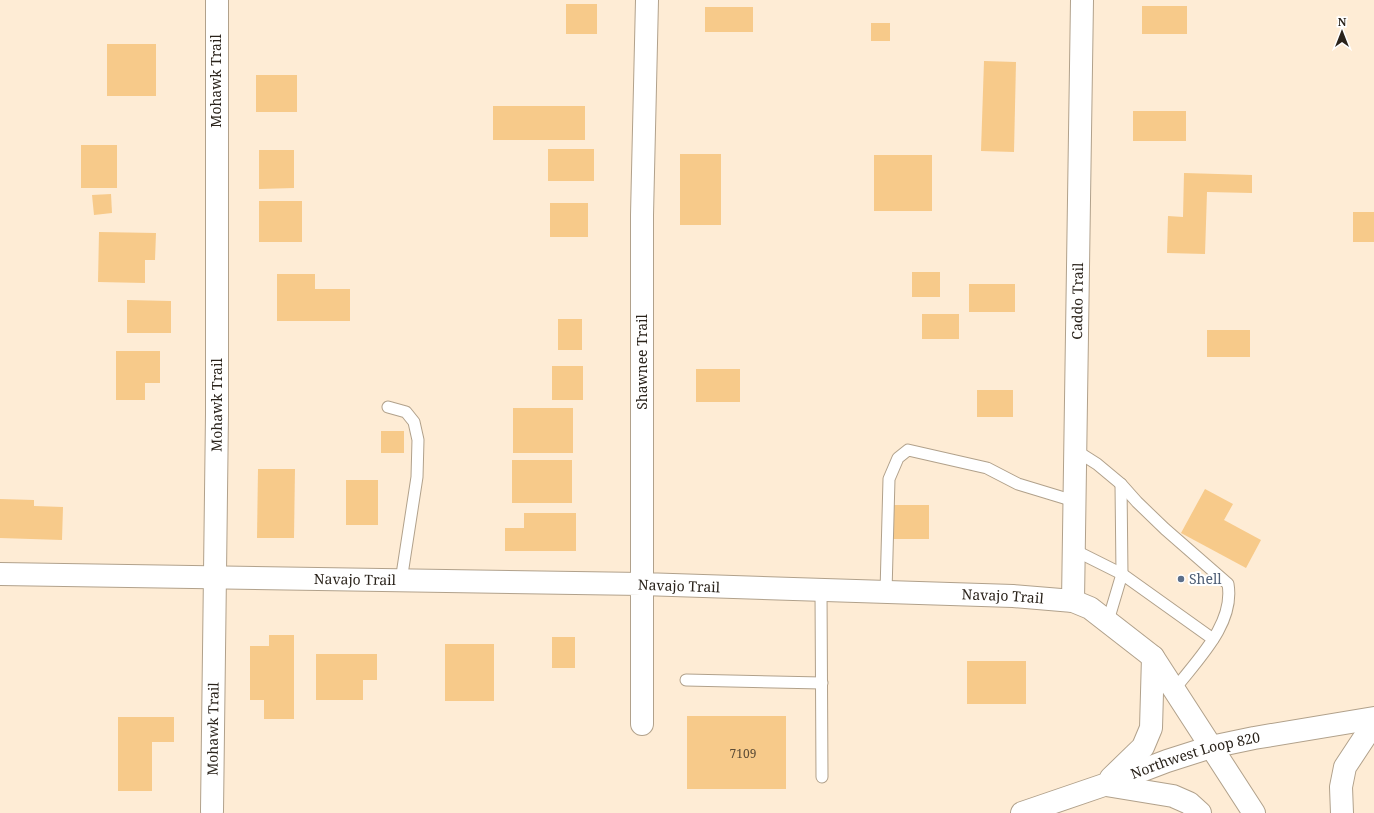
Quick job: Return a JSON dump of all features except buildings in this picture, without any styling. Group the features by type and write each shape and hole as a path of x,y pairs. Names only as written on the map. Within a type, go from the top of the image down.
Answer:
{"street":[{"name":"Mohawk Trail","path":"212,811 217,414 217,0"},
{"name":"Shawnee Trail","path":"642,724 642,215 647,0"},
{"name":"Caddo Trail","path":"1073,601 1082,0"},
{"name":"Navajo Trail","path":"0,574 642,584 1013,596 1073,601 1090,608 1153,658 1254,813"},
{"path":"1104,785 1143,747 1151,728 1153,658"},
{"name":"Northwest Loop 820","path":"1022,813 1104,785 1167,761 1211,747 1254,738 1374,718"},
{"path":"1342,813 1341,787 1345,767 1374,723"},
{"path":"1104,785 1174,796 1190,803 1200,813"}],"lane":[{"path":"388,407 406,412 414,422 418,440 417,477 401,580"},
{"path":"886,592 888,479 898,458 908,450 988,468 1018,484 1074,500"},
{"path":"1075,450 1097,464 1121,484 1164,529 1228,584 1230,594 1225,615 1213,639 1174,690"},
{"path":"1108,622 1122,574 1121,484"},
{"path":"1074,550 1122,574 1213,639"},
{"path":"821,590 822,777"},
{"path":"686,680 822,683"}],"place":[{"name":"Shell","path":"1181,579"}]}
